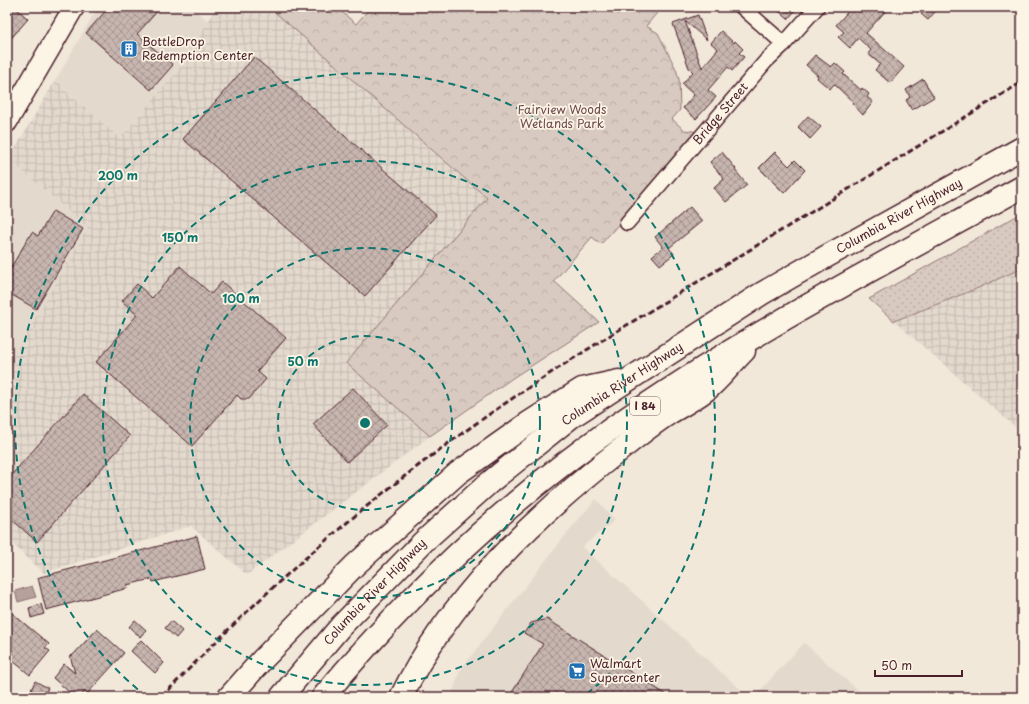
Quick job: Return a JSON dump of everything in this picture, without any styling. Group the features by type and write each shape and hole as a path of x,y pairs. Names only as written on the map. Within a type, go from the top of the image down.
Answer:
{"highway":[{"name":"Columbia River Highway","path":"281,697 312,658 366,599 423,542 516,460 571,417 761,294 829,254 1022,148"},
{"name":"I 84","path":"323,697 370,642 401,609 464,548 512,505 610,430 715,360 763,331 1022,187"},
{"path":"401,697 447,621 469,592 521,536 618,451 658,421 711,386 763,331"},
{"path":"229,697 262,660 355,565 458,473 517,430 582,388 630,379"}],"main road":[{"path":"7,122 74,7"}],"street":[{"path":"742,7 784,44"},
{"name":"Bridge Street","path":"627,223 766,61 784,44 816,7"}],"shaded area":[{"path":"98,7 192,7 208,21 184,63 120,138 65,90 56,79"},
{"path":"216,7 270,7 487,199 346,363 430,436 247,575 191,526 44,573 7,539 7,367 88,228 9,159 56,79 65,90 120,138 184,63"},
{"path":"9,159 89,228 7,367 7,164"},
{"path":"1022,268 1022,433 894,321 976,289"},
{"path":"596,499 615,520 582,547 749,697 451,697 460,670 572,527"},
{"path":"32,586 36,597 18,602 15,591"},
{"path":"804,643 866,697 754,697"}],"green space":[{"name":"Fairview Woods Wetlands Park","path":"269,7 336,7 356,24 371,7 662,7 646,26 658,33 676,69 679,79 680,110 672,119 684,130 700,132 601,244 592,237 554,281 599,322 514,377 430,436 346,363 487,198"},
{"path":"1022,213 1022,268 976,289 894,321 869,299"}],"building":[{"path":"7,7 15,7 28,19 7,43"},
{"name":"BottleDrop Redemption Center","path":"109,7 161,7 137,34 173,65 151,90 86,33"},
{"path":"774,7 798,7 788,19"},
{"path":"852,7 889,7 866,33 904,67 890,83 875,70 880,64 868,54 871,50 858,38 850,48 838,37 844,32 836,25"},
{"path":"926,7 939,7 928,20 921,14"},
{"path":"698,15 707,40 685,21 702,68 718,49 711,43 721,31 743,49 739,53 744,57 732,71 728,67 708,90 716,97 696,119 683,108 694,95 682,84 693,72 689,68 673,24"},
{"path":"815,55 831,67 835,63 845,72 843,74 861,90 862,88 869,94 867,97 873,102 863,115 852,103 853,102 834,84 830,89 817,78 818,76 806,65"},
{"path":"254,57 436,215 365,296 183,139"},
{"path":"923,79 934,97 912,110 906,100 910,97 906,90"},
{"path":"808,116 821,127 810,139 798,127"},
{"path":"722,152 747,185 726,202 714,188 724,179 710,162"},
{"path":"775,152 789,166 795,160 805,170 784,193 759,168"},
{"path":"690,207 702,221 669,248 674,254 660,265 652,256 663,247 655,237"},
{"path":"53,211 83,229 36,309 7,292 7,274 32,232 38,236"},
{"path":"180,266 211,294 222,282 286,338 257,371 266,379 249,399 241,399 237,395 192,446 96,362 137,315 122,301 137,284 152,298"},
{"path":"353,388 387,425 347,462 313,424"},
{"path":"83,394 130,436 37,542 7,515 7,480"},
{"path":"197,536 205,569 153,582 152,579 127,585 128,588 46,610 38,578 40,577"},
{"path":"41,604 44,614 31,618 29,608"},
{"path":"7,609 49,644 45,648 50,651 30,675 7,656"},
{"name":"Walmart Supercenter","path":"547,619 670,697 509,697 543,644 524,633 531,623"},
{"path":"135,620 146,630 140,637 129,627"},
{"path":"171,621 182,631 176,638 165,628"},
{"path":"97,629 124,653 87,694 85,692 80,697 75,697 53,678 64,664 75,673 70,656 73,655"},
{"path":"141,640 164,663 155,673 131,651"},
{"path":"35,681 48,688 44,696 31,690"}],"railway":[{"path":"162,697 230,628 338,530 414,469 476,423 596,344 1022,82"}],"place":[{"name":"BottleDrop Redemption Center","path":"129,49"},
{"name":"Walmart Supercenter","path":"577,671"}]}
